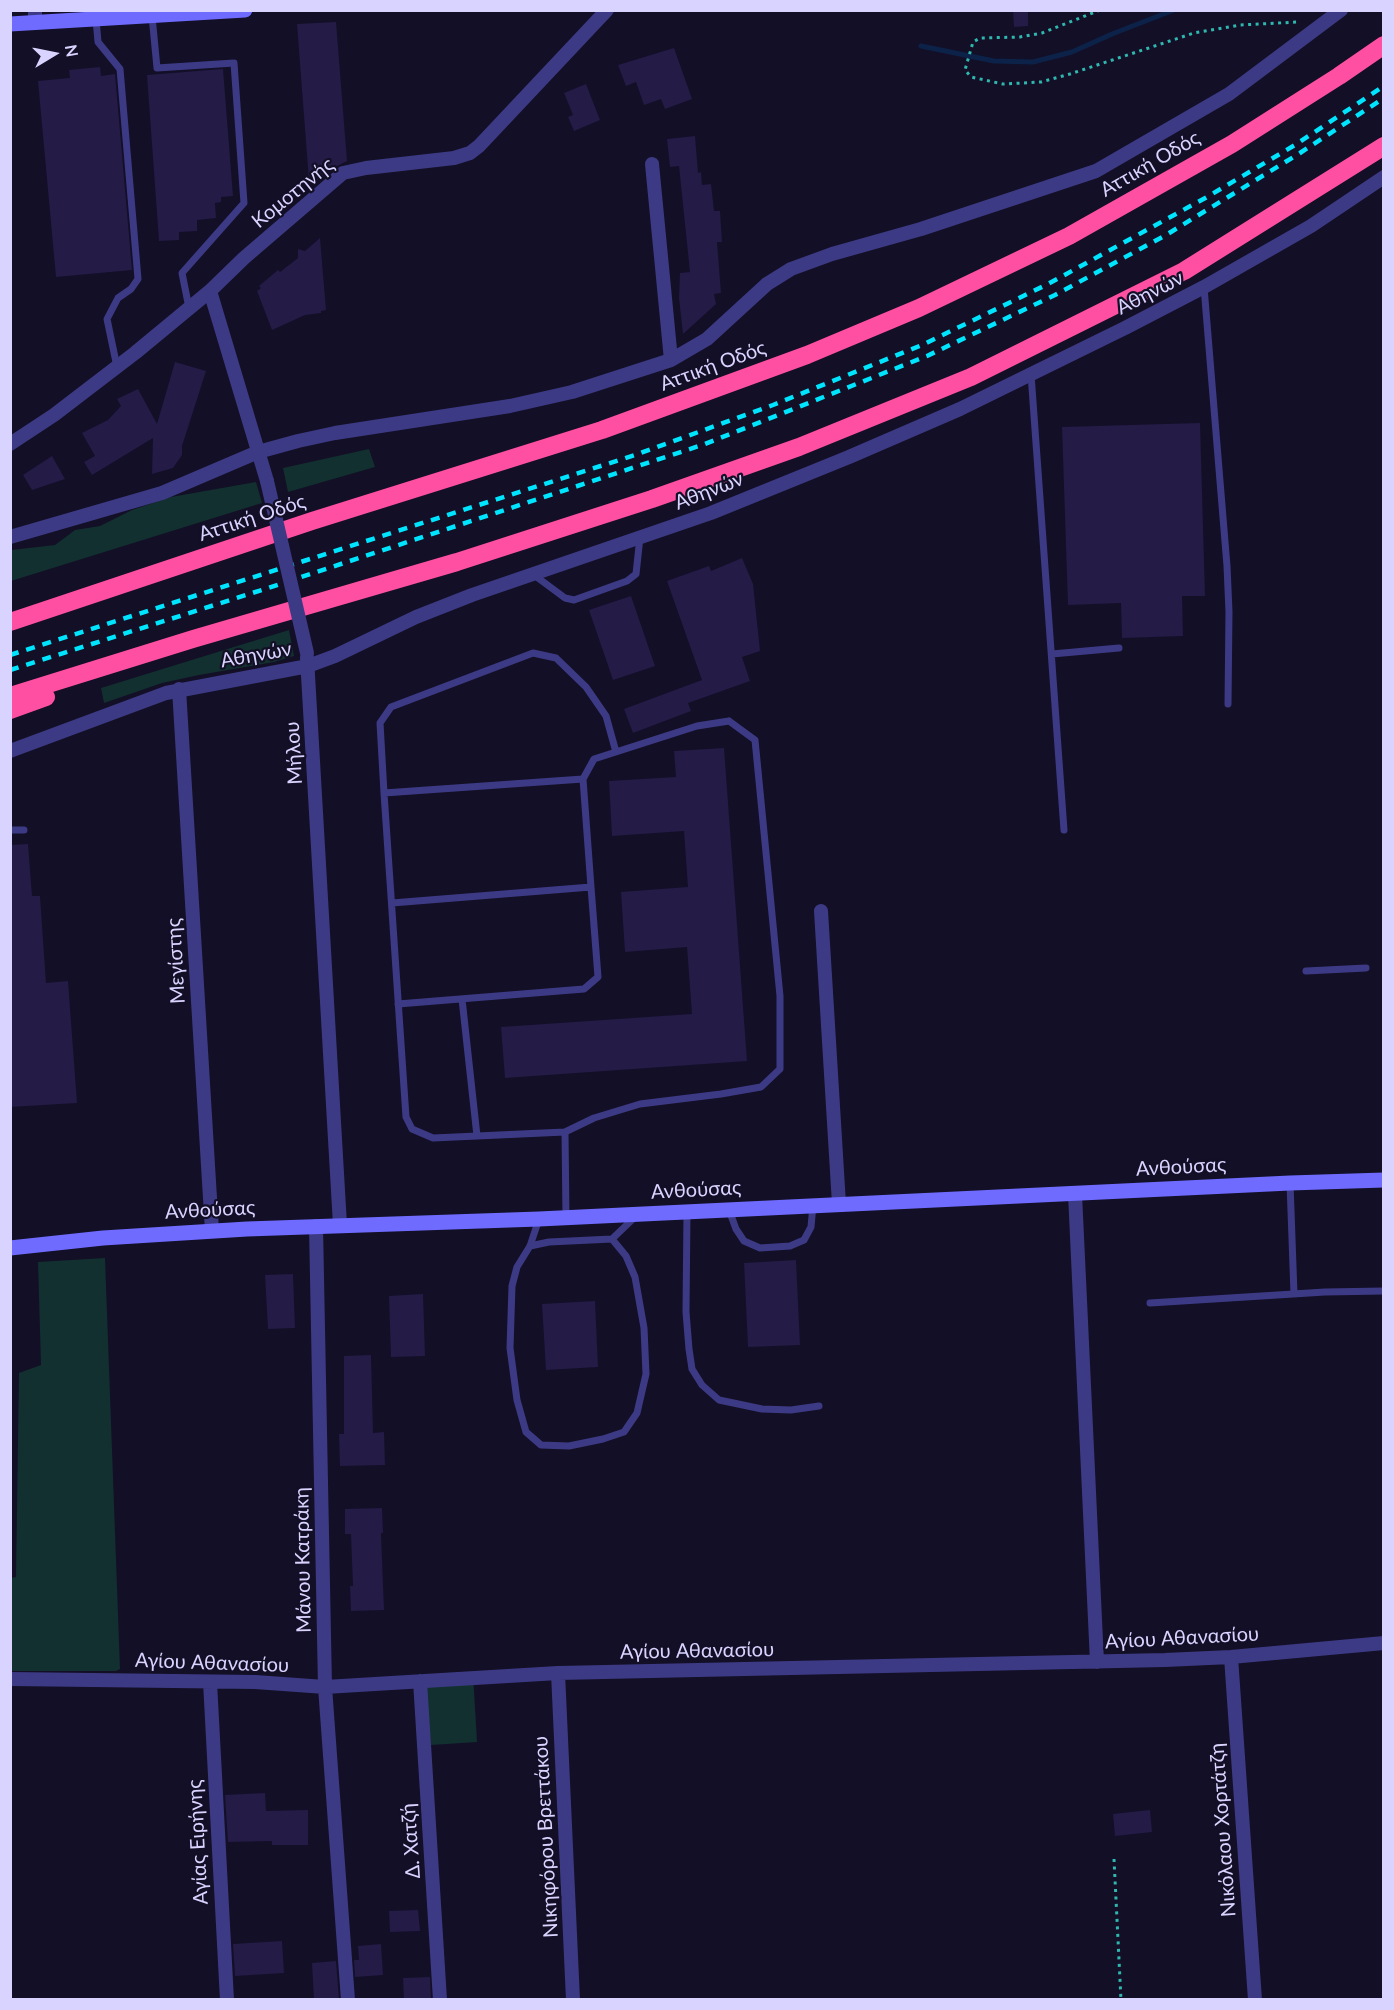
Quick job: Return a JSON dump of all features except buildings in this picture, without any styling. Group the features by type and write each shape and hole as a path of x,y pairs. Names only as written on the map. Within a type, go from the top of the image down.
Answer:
{"highway":[{"name":"Αττική Οδός","path":"10,622 312,521 602,430 807,356 919,308 1069,236 1232,144 1383,45"},
{"path":"10,696 193,639 457,562 652,500 798,447 971,377 1184,272 1383,146"},
{"path":"10,710 141,662 193,639"}],"street":[{"path":"10,24 35,17 96,20 152,13 245,10"},
{"name":"Κομοτηνής","path":"10,444 54,415 117,367 210,291 253,250 343,173 366,168 454,158 470,153 607,10"},
{"path":"10,537 162,493 258,452 335,432 510,406 572,392 671,360 707,339 766,284 791,269 1096,171 1229,94 1341,10"},
{"path":"652,164 671,360"},
{"name":"Αθηνών","path":"10,751 126,706 179,689 308,659 334,656 416,616 711,513 849,457 960,409 1204,287 1311,226 1383,177"},
{"name":"Μήλου","path":"210,291 267,481 308,659 340,1226"},
{"name":"Μεγίστης","path":"179,689 212,1231"},
{"path":"821,911 839,1204"},
{"name":"Ανθούσας","path":"10,1248 103,1238 212,1231 566,1218 1383,1180"},
{"path":"1075,1194 1097,1662"},
{"name":"Μάνου Κατράκη","path":"316,1226 325,1687 348,2000"},
{"name":"Αγίου Αθανασίου","path":"10,1679 255,1682 325,1687 558,1673 1097,1662 1231,1657 1383,1643"},
{"name":"Νικόλαου Χορτάτζη","path":"1231,1657 1255,2000"},
{"name":"Νικηφόρου Βρεττάκου","path":"558,1673 573,2000"},
{"name":"Δ. Χατζή","path":"420,1681 440,2000"},
{"name":"Αγίας Ειρήνης","path":"210,1682 227,2000"}],"lane":[{"path":"152,13 157,68 234,63 244,203 182,273 189,308"},
{"path":"96,20 98,42 120,69 138,279 131,289 117,298 107,319 117,367"},
{"path":"1204,287 1227,566 1228,705"},
{"path":"1031,374 1064,830"},
{"path":"533,574 565,598 574,600 627,582 636,574 640,537"},
{"path":"1052,654 1119,648"},
{"path":"398,1004 584,989 598,977 583,779 594,759 616,752 697,726 729,721 755,740 780,996 780,1069 761,1087 640,1104 594,1118 565,1132 433,1138 411,1129 406,1117 398,1004 392,903 384,793 380,723 391,707 533,653 556,658 586,687 606,716 616,752"},
{"path":"384,793 583,779"},
{"path":"10,830 24,830"},
{"path":"392,903 591,887"},
{"path":"1306,971 1366,968"},
{"path":"462,999 477,1136"},
{"path":"565,1132 566,1218"},
{"path":"1290,1183 1294,1294"},
{"path":"729,1210 736,1229 744,1241 760,1248 790,1246 804,1240 811,1227 813,1205"},
{"path":"687,1212 686,1312 689,1348 692,1369 702,1385 719,1400 762,1409 790,1410 819,1406"},
{"path":"530,1246 549,1242 612,1239 637,1214"},
{"path":"539,1219 530,1246 517,1267 512,1286 510,1348 517,1400 526,1432 541,1445 569,1446 624,1432 637,1413 646,1374 644,1328 635,1278 626,1256 612,1239"},
{"path":"1150,1304 1294,1294 1383,1291"}],"path":[{"path":"1100,10 1042,33 1020,37 980,38 973,42 965,70 971,77 1003,84 1041,81 1070,74 1194,33 1240,25 1327,21"},
{"path":"1114,1859 1121,2000"}],"green space":[{"path":"369,449 375,467 288,492 283,468"},
{"path":"256,482 262,503 11,581 12,550 55,545 75,530 100,526 132,510 171,497"},
{"path":"289,630 294,656 274,662 162,683 104,703 101,688"},
{"path":"105,1258 120,1669 116,1671 11,1671 11,1578 16,1577 19,1373 41,1365 38,1262"},
{"path":"473,1673 477,1742 431,1745 424,1675"}],"waterway":[{"path":"921,46 994,61 1033,62 1072,52 1174,10"}],"railway":[{"path":"10,655 635,455 773,405 922,345 1048,284 1207,197 1295,145 1384,86"},
{"path":"10,670 268,588 705,444 927,356 1055,295 1166,235 1300,153 1384,98"}]}
